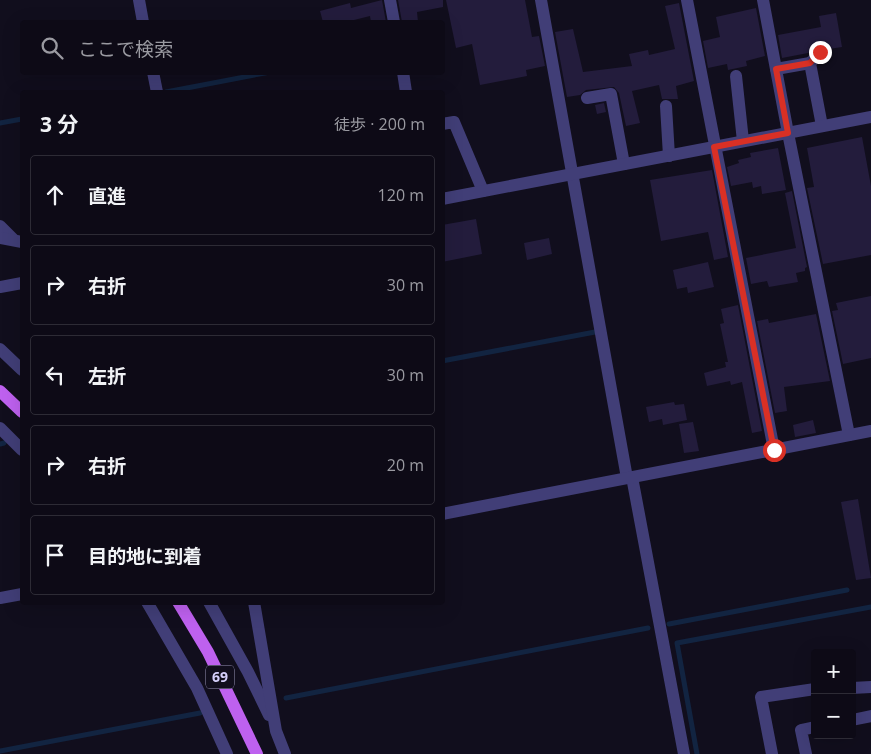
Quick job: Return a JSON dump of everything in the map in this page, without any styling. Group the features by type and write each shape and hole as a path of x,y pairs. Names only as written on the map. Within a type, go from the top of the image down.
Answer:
{"main road":[{"path":"0,391 20,410"},
{"name":"69","path":"180,605 208,652 257,754"}],"street":[{"path":"139,0 143,20"},
{"path":"390,0 394,20"},
{"path":"541,0 572,174 684,754"},
{"path":"687,0 774,450"},
{"path":"763,0 849,435"},
{"path":"776,69 810,63 820,52"},
{"path":"810,63 822,126"},
{"path":"154,75 157,90"},
{"path":"403,75 406,90"},
{"path":"736,76 743,142"},
{"path":"588,98 611,94 624,164"},
{"path":"666,106 669,156"},
{"path":"445,198 871,117"},
{"path":"445,124 454,122 483,192"},
{"path":"0,226 18,241"},
{"path":"0,238 18,241"},
{"path":"0,288 20,283"},
{"path":"0,349 20,368"},
{"path":"0,428 20,448"},
{"path":"445,513 871,431"},
{"path":"0,598 20,594"},
{"path":"149,605 197,688 227,754"},
{"path":"211,605 248,672 285,754"},
{"path":"255,605 276,731"},
{"path":"856,688 871,687"},
{"path":"772,754 761,697 811,690"},
{"path":"856,719 871,716"},
{"path":"806,754 801,730 811,728"}],"building":[{"path":"382,0 386,20 371,20 370,16 354,20 322,20 320,11 350,3 351,8"},
{"path":"398,0 443,0 443,7 417,12 418,20 402,20"},
{"path":"446,0 525,0 532,37 539,36 545,66 526,70 527,76 480,85 472,44 456,48"},
{"path":"679,3 694,81 676,86 678,99 662,99 659,85 632,91 640,123 626,126 619,93 614,87 586,90 580,95 567,97 555,32 573,29 583,72 632,66 629,54 648,50 649,55 675,49 665,6"},
{"path":"756,8 765,56 746,61 747,66 728,70 727,64 708,68 703,41 720,37 716,17"},
{"path":"836,13 842,47 829,49 824,44 819,44 808,53 782,58 778,35 821,27 819,16"},
{"path":"604,103 606,112 597,114 595,105"},
{"path":"862,137 871,186 871,255 823,264 807,188 814,187 807,148"},
{"path":"778,148 786,190 762,194 761,186 753,188 752,182 731,186 727,167 739,163 738,160 751,157 750,153"},
{"path":"712,170 728,257 714,260 708,232 661,241 650,180"},
{"path":"792,191 807,267 805,271 796,273 798,282 769,287 767,281 751,284 746,258 796,248 785,193"},
{"path":"476,219 482,254 445,261 445,224"},
{"path":"549,238 552,254 527,260 524,243"},
{"path":"708,262 714,287 688,293 687,287 677,289 673,270"},
{"path":"871,296 871,358 843,364 832,311 838,310 836,303"},
{"path":"738,305 762,431 752,433 742,382 731,385 730,381 707,386 704,373 726,367 725,362 728,362 720,324 724,323 721,309"},
{"path":"816,314 830,381 784,387 787,411 775,413 757,321 768,319 769,323"},
{"path":"674,402 675,405 684,404 687,420 663,425 662,419 649,422 646,407"},
{"path":"813,420 816,433 795,437 793,425"},
{"path":"693,422 699,451 684,453 679,424"},
{"path":"858,499 871,578 856,580 841,502"}],"waterway":[{"path":"176,90 254,75"},
{"path":"0,123 20,119"},
{"path":"445,360 595,332"},
{"path":"0,444 4,443"},
{"path":"669,624 847,590"},
{"path":"697,754 677,643 871,607"},
{"path":"286,698 648,628"},
{"path":"0,751 200,713"}],"route":[{"path":"774,450 714,147 788,133 776,69 810,63 820,52"}]}
